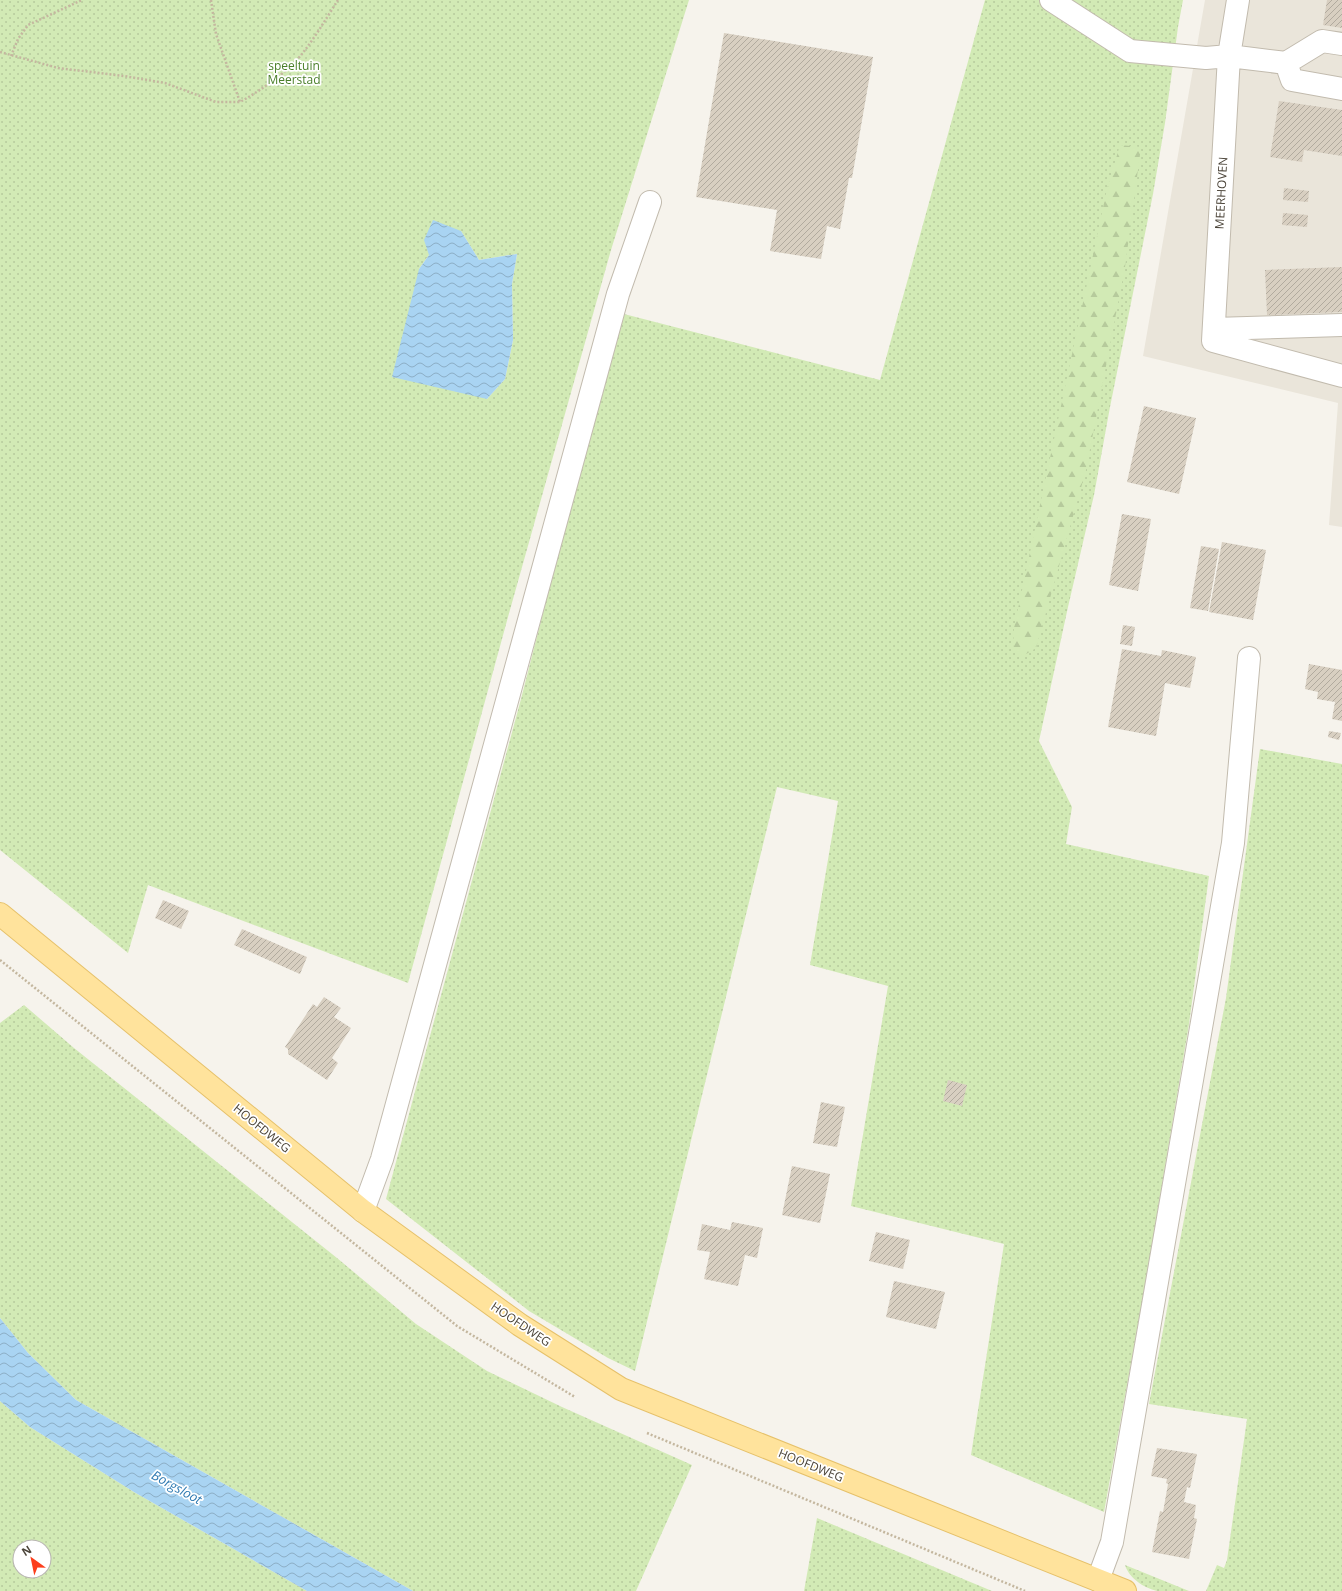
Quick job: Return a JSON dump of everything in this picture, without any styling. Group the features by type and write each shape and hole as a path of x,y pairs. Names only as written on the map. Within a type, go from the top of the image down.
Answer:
{"main road":[{"name":"HOOFDWEG","path":"0,914 364,1211 520,1325 621,1389 1125,1591"}],"street":[{"path":"1051,0 1130,51 1206,58 1229,56 1286,63 1322,41 1342,44"},
{"name":"MEERHOVEN","path":"1238,0 1229,56 1214,329 1212,341 1342,376"},
{"path":"1286,63 1292,80 1342,89"},
{"path":"364,1211 382,1159 618,294 650,202"},
{"path":"1214,329 1342,325"},
{"path":"1098,1580 1112,1542 1233,843 1248,658"}],"path":[{"path":"11,56 18,39 28,25 82,0"},
{"path":"211,0 216,34 240,102"},
{"path":"0,52 58,68 124,76 165,83 216,102 240,102 257,92 292,65 317,34 338,0"}],"shaded area":[{"path":"1205,0 1342,0 1342,527 1329,525 1338,403 1143,356"}],"green space":[{"name":"speeltuin Meerstad","path":"0,0 689,0 611,250 508,617 408,983 148,885 128,953 0,850","holes":["461,231 479,260 517,254 512,284 513,340 505,379 487,399 419,269 429,255"]},
{"path":"985,0 1183,0 1153,194 1110,407 1094,495 1039,741 1072,807 1066,844 1209,876 1189,1024 1145,1286 1104,1512 971,1455 1004,1244 851,1206 888,986 810,965 838,801 777,787 635,1371 608,1358 529,1311 386,1199 521,699 586,445 624,314 880,380"},
{"path":"1120,145 1141,147 1125,267 1086,470 1036,648 1023,656 1013,650 1014,628 1107,189"},
{"path":"1260,749 1342,764 1342,1591 1206,1591 1217,1565 1224,1568 1227,1560 1247,1419 1149,1404 1226,998"},
{"path":"24,1005 74,1048 337,1258 416,1324 487,1371 562,1407 692,1465 636,1591 413,1591 76,1400 28,1353 0,1318 0,1023"},
{"path":"0,1401 30,1427 134,1492 307,1591 0,1591"},
{"path":"817,1518 992,1591 804,1591"},
{"path":"1125,1565 1189,1591 1152,1590 1133,1578"}],"water":[{"path":"433,220 461,231 479,260 517,254 512,284 513,340 505,379 487,399 392,377 419,269 429,255 424,240"},
{"name":"Borgsloot","path":"0,1318 28,1353 76,1400 413,1591 307,1591 134,1492 30,1427 0,1401"}],"building":[{"path":"1327,0 1342,0 1342,28 1323,25"},
{"path":"724,33 873,57 852,178 849,178 840,229 827,226 821,259 770,251 777,210 696,197"},
{"path":"1279,101 1342,110 1342,156 1304,150 1302,162 1270,157"},
{"path":"1284,188 1309,191 1308,202 1283,200"},
{"path":"1283,213 1308,215 1307,227 1282,225"},
{"path":"1342,267 1342,312 1267,315 1265,270"},
{"path":"1144,406 1196,418 1179,494 1127,482"},
{"path":"1122,514 1151,519 1138,591 1109,585"},
{"path":"1222,542 1266,550 1253,620 1209,612"},
{"path":"1201,546 1219,549 1208,611 1190,608"},
{"path":"1123,625 1135,627 1132,646 1120,644"},
{"path":"1122,649 1161,656 1162,650 1196,657 1190,688 1165,683 1156,736 1108,727"},
{"path":"1309,664 1342,670 1342,721 1332,719 1335,702 1317,699 1318,692 1305,689"},
{"path":"1329,731 1341,733 1339,740 1328,737"},
{"path":"163,900 189,911 181,929 155,918"},
{"path":"242,929 307,957 300,974 234,945"},
{"path":"324,997 341,1008 334,1017 351,1028 332,1058 338,1063 327,1080 288,1054 288,1049 285,1047 313,1004 317,1007"},
{"path":"948,1080 967,1085 962,1106 943,1101"},
{"path":"821,1102 845,1107 837,1147 813,1143"},
{"path":"792,1166 830,1174 820,1223 782,1215"},
{"path":"732,1222 763,1228 757,1258 745,1255 738,1286 704,1279 710,1252 697,1250 702,1224 730,1230"},
{"path":"876,1232 910,1240 903,1269 869,1261"},
{"path":"894,1281 945,1292 936,1329 886,1317"},
{"path":"1157,1448 1197,1454 1190,1488 1187,1487 1184,1502 1196,1505 1194,1518 1197,1519 1189,1559 1152,1552 1160,1511 1163,1512 1168,1484 1166,1483 1167,1479 1151,1476"}]}
